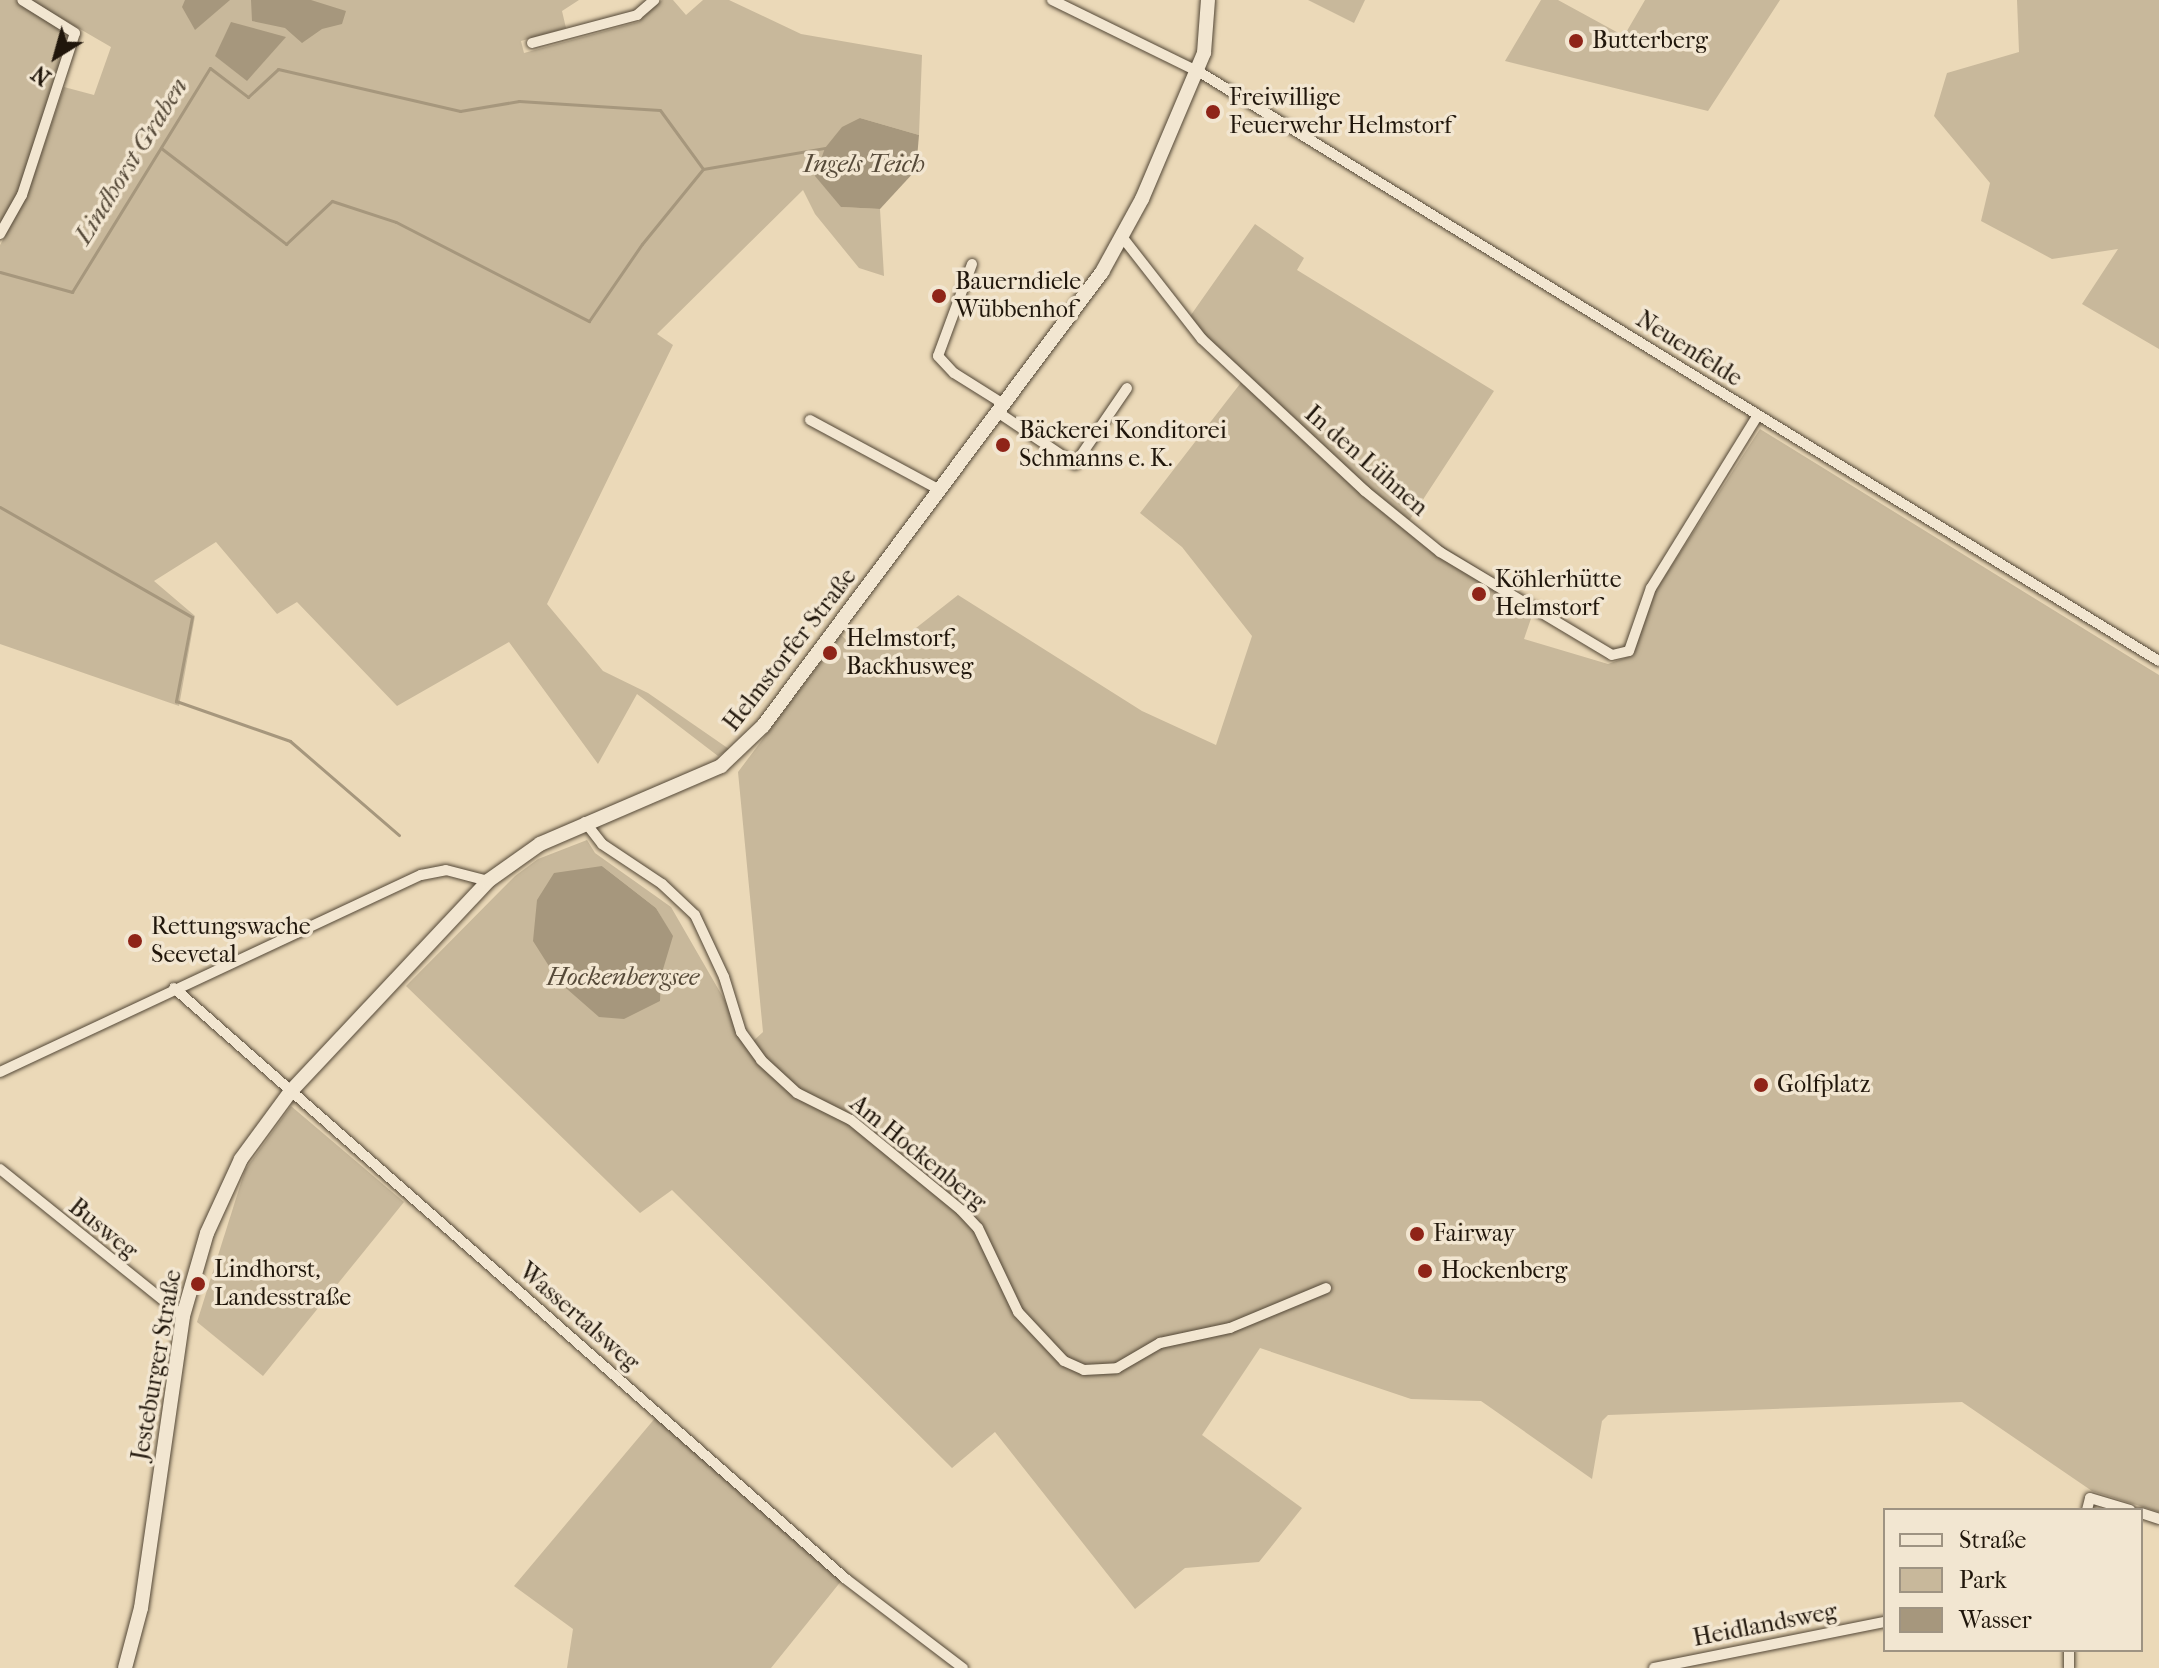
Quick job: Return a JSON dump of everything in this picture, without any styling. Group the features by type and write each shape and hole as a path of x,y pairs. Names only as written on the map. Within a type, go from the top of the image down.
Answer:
{"main road":[{"name":"Helmstorfer Straße","path":"488,881 540,844 585,822 697,780 742,749 1002,409 1123,238 1197,71 1209,33 1208,0"},
{"name":"Jesteburger Straße","path":"125,1668 141,1608 183,1316 222,1197 241,1159 291,1091 488,881"}],"street":[{"path":"0,234 22,195 75,33 22,0"},
{"path":"532,43 637,15 654,0"},
{"name":"Neuenfelde","path":"1052,0 1197,71 2159,661"},
{"name":"In den Lühnen","path":"1123,238 1202,339 1440,552 1612,655 1629,651 1651,588 1758,415"},
{"path":"972,264 938,356 954,373 1075,464 1127,388"},
{"path":"810,420 940,490"},
{"name":"Am Hockenberg","path":"585,822 602,844 662,884 695,915 724,977 741,1032 761,1060 797,1093 851,1120 961,1210 978,1228 1018,1312 1064,1361 1084,1370 1117,1368 1160,1343 1230,1328 1326,1288"},
{"path":"0,1072 421,875 446,870 488,881"},
{"name":"Wassertalsweg","path":"174,988 846,1579 963,1668"},
{"name":"Busweg","path":"0,1169 183,1316"},
{"path":"2088,1508 2090,1498 2123,1508"},
{"name":"Heidlandsweg","path":"1654,1668 1883,1622"}],"green space":[{"path":"0,0 16,0 71,36 17,195 0,225"},
{"path":"30,0 579,0 562,11 566,28 521,41 524,53 638,22 662,0 673,0 686,15 703,0 729,0 801,34 922,55 919,135 860,118 841,207 880,209 884,276 859,268 815,214 803,190 657,334 673,345 547,604 603,671 648,693 729,749 718,756 637,694 598,764 509,642 397,706 297,602 277,614 216,542 154,581 195,616 179,706 0,644 0,245 27,196 64,87 94,95 111,47"},
{"path":"1308,0 1365,0 1354,23"},
{"path":"1541,0 1558,0 1624,36 1645,0 1780,0 1708,111 1505,61"},
{"path":"2017,0 2159,0 2159,349 2082,304 2118,249 2052,259 1981,221 1990,183 1934,116 1947,73 2019,52"},
{"path":"1255,224 1304,258 1297,270 1494,391 1407,524 1536,604 1524,639 1608,664 1633,655 1656,590 1760,429 2159,675 2159,1512 2092,1491 1962,1402 1608,1415 1602,1421 1592,1479 1481,1401 1411,1399 1260,1348 1202,1435 1302,1508 1259,1562 1185,1568 1135,1609 995,1432 952,1468 672,1190 640,1213 406,986 515,876 538,859 587,840 595,853 671,907 750,1044 763,1032 738,772 841,635 856,649 888,650 958,595 1142,711 1216,745 1252,636 1182,547 1140,513 1243,380 1186,322","holes":["602,866 656,908 672,936 660,976 660,1001 559,982 549,963"]},
{"path":"291,1106 404,1202 263,1376 197,1322 245,1170"},
{"path":"656,1417 842,1580 771,1668 567,1668 573,1629 514,1586"}],"water":[{"path":"185,0 230,0 195,30 182,7"},
{"path":"251,0 311,0 346,11 342,24 322,29 302,43 285,28 252,21"},
{"path":"231,22 286,37 247,81 215,56"},
{"name":"Ingels Teich","path":"860,118 919,135 916,170 880,209 841,207 815,176 825,148 842,127"},
{"name":"Hockenbergsee","path":"602,866 656,908 673,936 661,976 660,1001 624,1019 599,1017 559,982 533,941 537,900 554,873"}],"waterway":[{"name":"Lindhorst Graben","path":"0,272 72,292 210,68 248,97 278,69 460,111 519,101 660,110 703,169 825,148"},
{"path":"161,148 286,244 332,201 396,222 589,321 642,244 703,169"},
{"path":"0,507 192,617 176,701 290,741 399,835"}],"place":[{"name":"Butterberg","path":"1576,41"},
{"name":"Freiwillige Feuerwehr Helmstorf","path":"1213,112"},
{"name":"Bauerndiele Wübbenhof","path":"939,296"},
{"name":"Bäckerei Konditorei Schmanns e. K.","path":"1003,445"},
{"name":"Köhlerhütte Helmstorf","path":"1479,594"},
{"name":"Helmstorf, Backhusweg","path":"830,653"},
{"name":"Rettungswache Seevetal","path":"135,941"},
{"name":"Golfplatz","path":"1761,1085"},
{"name":"Fairway","path":"1417,1234"},
{"name":"Hockenberg","path":"1425,1271"},
{"name":"Lindhorst, Landesstraße","path":"198,1284"}]}
